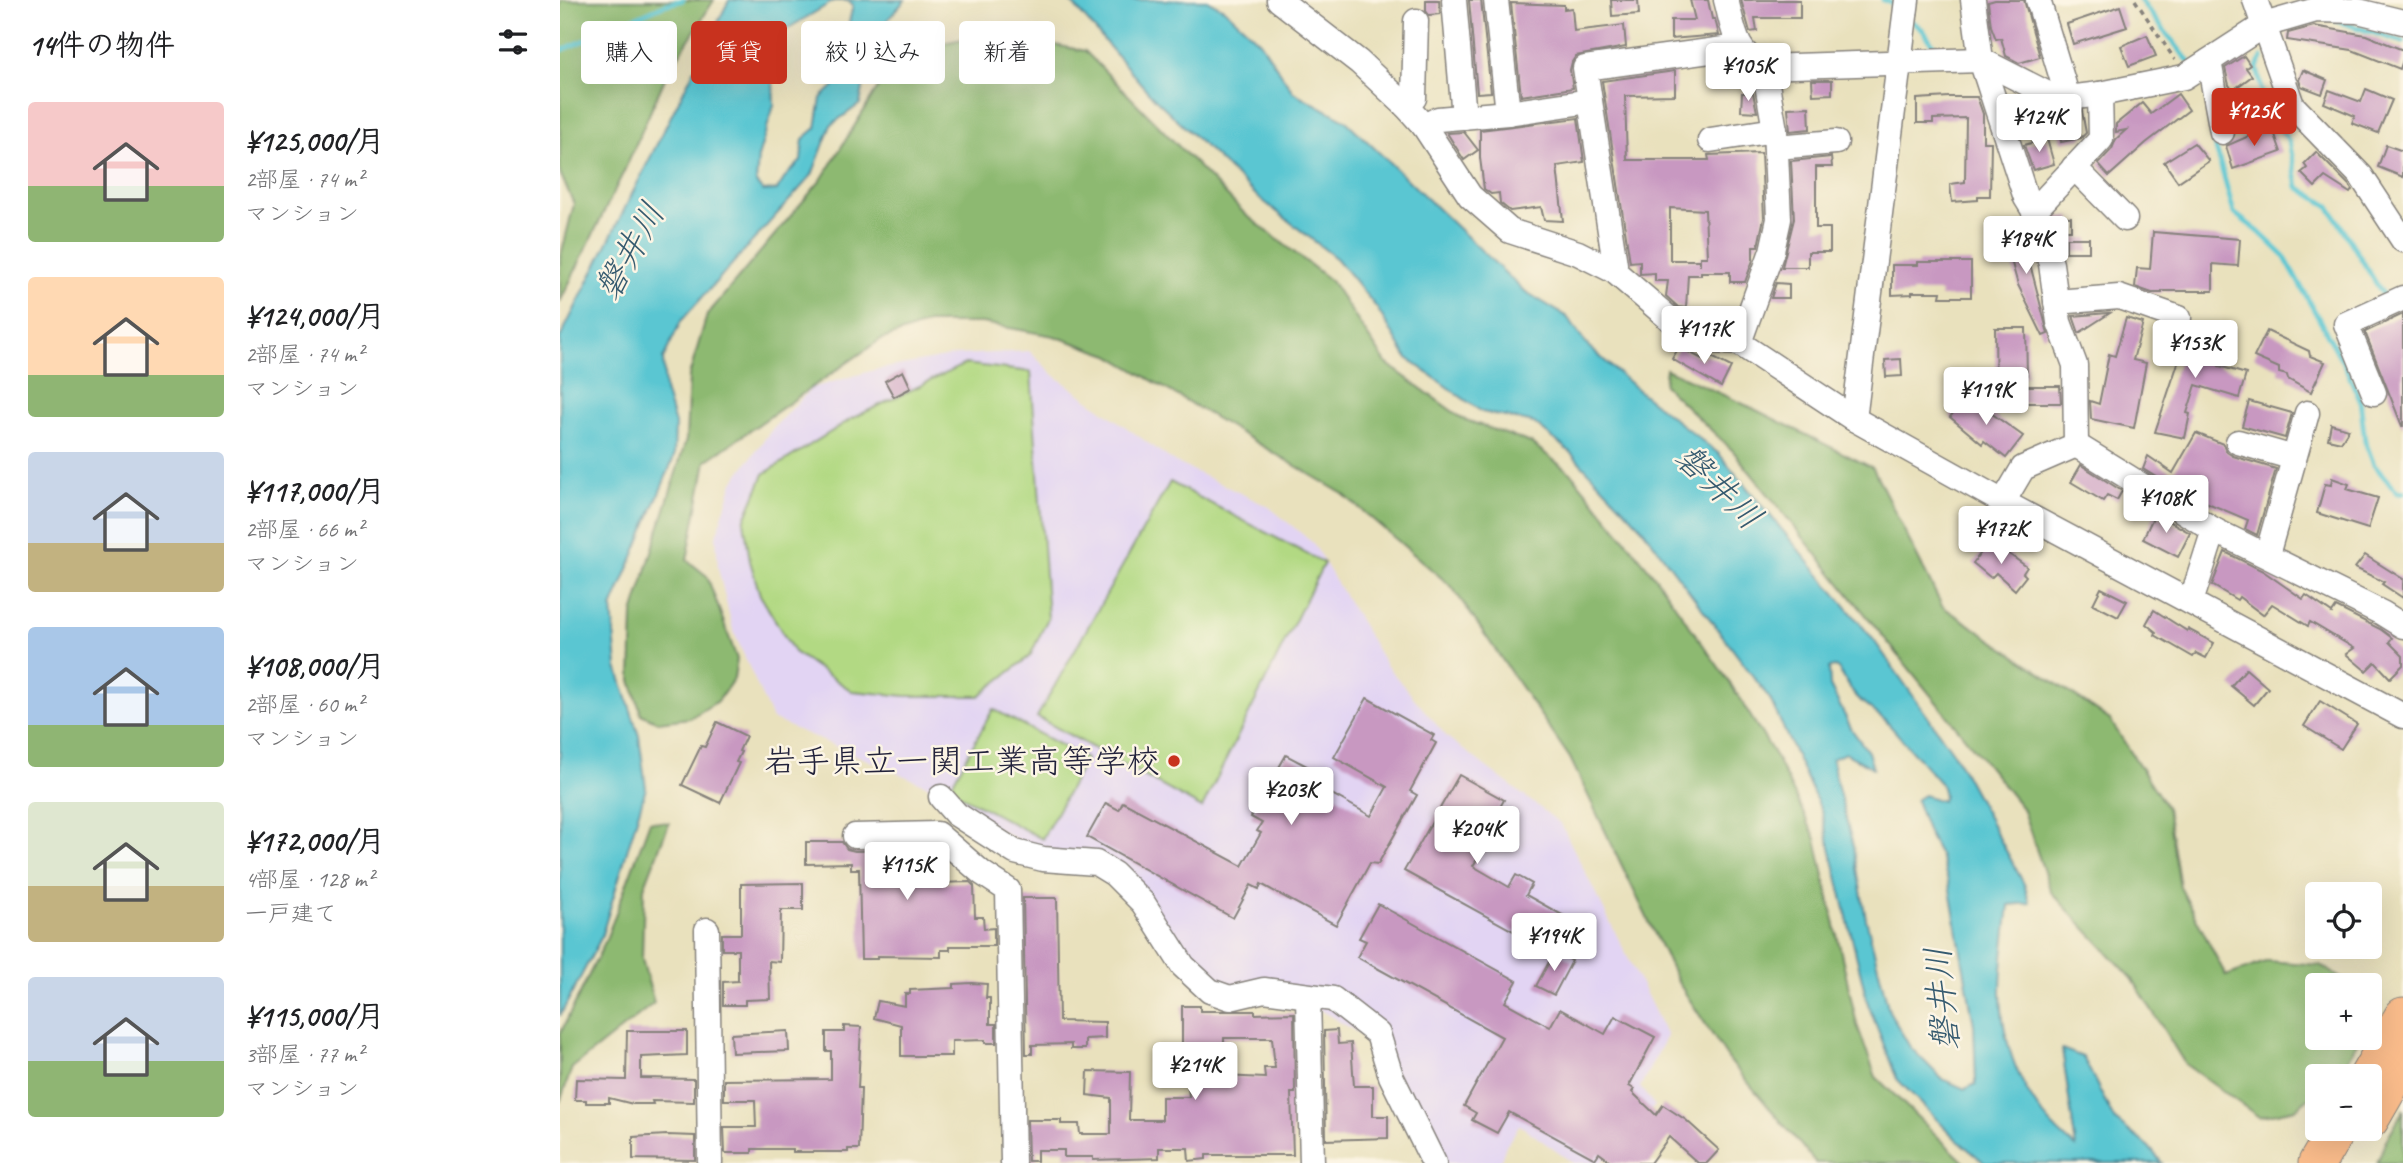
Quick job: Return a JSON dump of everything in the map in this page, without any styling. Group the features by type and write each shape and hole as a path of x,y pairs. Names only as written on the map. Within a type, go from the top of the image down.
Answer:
{"highway":[{"path":"2375,1064 2403,1016"},
{"path":"2382,1099 2403,1063"},
{"path":"2317,1163 2330,1141"},
{"path":"2344,1163 2358,1141"}],"street":[{"path":"1279,0 1359,62 1406,106 1424,126 1470,196 1510,230 1578,253 1614,271 1693,339 1739,343 1854,419 2003,502 2403,716"},
{"path":"1454,0 1464,117"},
{"path":"1496,0 1508,113"},
{"path":"1726,0 1739,47 1751,60 1764,67 1981,60 2050,95 2068,98 2185,77 2264,25 2316,10 2359,6 2403,22"},
{"path":"1854,419 1907,0"},
{"path":"1973,0 1981,60 2026,198 2034,211 2051,264 2059,322 2075,365 2076,445"},
{"path":"2038,0 2068,98"},
{"path":"2255,0 2292,105 2395,211 2403,240"},
{"path":"1406,106 1414,98 1416,21"},
{"path":"1614,271 1585,68 1739,47"},
{"path":"2209,61 2222,132"},
{"path":"1739,343 1772,251 1779,219 1775,139 1764,67"},
{"path":"2034,211 2101,139 2100,94"},
{"path":"1424,126 1438,119 1508,113 1590,101"},
{"path":"1710,140 1836,142"},
{"path":"2074,167 2125,219"},
{"path":"2056,302 2119,298 2179,318"},
{"path":"2374,393 2346,324 2403,298"},
{"path":"2267,555 2307,413"},
{"path":"2238,442 2294,458"},
{"path":"2003,502 2023,468 2076,445"},
{"path":"2076,445 2214,530 2403,626"},
{"path":"2191,602 2214,530"},
{"path":"941,797 956,814 1015,852 1042,859 1096,863 1114,874 1143,903 1183,966 1210,991 1230,998 1264,990 1333,999 1378,1034 1391,1076 1434,1163"},
{"path":"855,836 937,834 982,873 1007,890 1013,1163"},
{"path":"707,930 710,1163"},
{"path":"1308,997 1312,1163"}],"path":[{"path":"2135,0 2185,77"}],"shaded area":[{"name":"岩手県立一関工業高等学校","path":"1029,351 1055,376 1173,461 1269,507 1313,543 1386,665 1447,737 1561,824 1667,1036 1640,1087 1655,1106 1610,1150 1601,1163 1573,1163 1520,1125 1506,1145 1500,1163 1437,1163 1372,1041 1318,1009 1222,987 1193,967 1129,878 1037,850 958,808 926,785 772,719 733,630 718,568 716,536 733,482 773,428 812,388 874,370 956,355"}],"green space":[{"path":"714,0 701,21 691,21 691,36 677,59 677,21 581,21 581,84 662,84 625,169 560,302 560,259 574,204 560,173 560,1"},
{"path":"959,40 959,84 1055,84 1055,45 1085,51 1245,214 1331,281 1386,363 1463,419 1531,443 1572,474 1653,574 1730,683 1776,757 1816,839 1857,1025 1876,1077 1965,1163 1816,1163 1729,1060 1678,982 1570,758 1452,587 1343,494 1109,355 1054,336 982,323 928,323 880,340 706,461 687,560 707,576 737,659 734,678 718,701 690,718 658,722 641,714 631,680 633,614 686,440 689,376 707,315 821,180 880,84 945,84 945,43"},
{"path":"965,364 1031,372 1048,618 1030,656 979,696 906,696 852,691 794,652 760,595 750,561 744,521 764,474 853,418"},
{"path":"1666,369 1873,468 1942,606 2110,720 2167,808 2180,887 2226,976 2268,961 2320,965 2332,973 2305,973 2305,1050 2353,1050 2345,1064 2305,1064 2305,1101 2295,1109 2259,1117 2185,1064 2132,978 2051,892 2022,808 1733,451 1664,385"},
{"path":"1170,482 1324,563 1202,808 1037,717"},
{"path":"993,709 1086,759 1042,839 949,789"},
{"path":"650,821 669,823 644,888 642,959 654,1003 572,1068 560,1102 560,1034 605,942"},
{"path":"2403,1111 2403,1163 2377,1163 2386,1140"}],"water":[{"path":"729,0 905,0 887,21 849,21 853,5 848,1 834,1 787,29 787,21 718,21"},
{"name":"磐井川","path":"1065,0 1207,0 1224,9 1260,42 1293,92 1345,120 1523,290 1567,317 1588,346 1640,392 1719,454 1873,639 1954,754 2024,884 2030,903 2009,905 2001,992 2002,1014 2012,1058 2031,1098 2044,1116 2076,1147 2062,1049 2083,1057 2114,1119 2149,1147 2162,1163 1985,1163 1957,1140 1897,1079 1868,1004 1821,810 1770,699 1641,527 1570,452 1534,423 1482,412 1407,358 1377,308 1337,259 1257,196 1149,93 1073,4","holes":["1829,668 1838,669 1856,697 1886,721 1941,784 1944,795 1942,801 1924,795 1916,800 1928,833 1940,855 1949,884 1974,1025 1976,1084 1965,1089 1942,1079 1910,1047 1889,1011 1866,919 1853,846 1832,759 1845,753 1873,768 1868,752 1852,730 1830,686"]},
{"name":"磐井川","path":"691,76 691,84 773,84 774,105 758,157 756,183 763,191 777,190 801,161 803,139 816,128 821,98 836,84 864,84 860,104 831,125 812,175 681,321 663,359 665,390 675,424 674,457 612,608 617,667 639,736 646,788 601,938 560,1016 560,338"}],"building":[{"path":"1426,0 1439,0 1440,14 1429,15 1426,11"},
{"path":"1469,0 1481,0 1491,92 1477,93"},
{"path":"1611,0 1638,0 1639,14 1612,16"},
{"path":"1690,0 1708,0 1719,35 1671,39 1671,20 1695,20"},
{"path":"1741,0 1800,0 1800,18 1755,18 1757,31 1750,32"},
{"path":"2024,0 2040,57 2019,63 2006,56 2001,38 1996,39 1991,26 1988,2"},
{"path":"1511,3 1564,5 1564,9 1572,8 1574,31 1624,25 1626,47 1576,56 1570,70 1573,88 1521,96"},
{"path":"2120,6 2127,27 2073,44 2067,24"},
{"path":"2314,26 2366,35 2403,50 2400,69 2352,50 2287,40 2288,33"},
{"path":"2147,35 2156,56 2129,66 2121,46"},
{"path":"2244,56 2250,65 2246,68 2252,76 2233,90 2225,68"},
{"path":"2303,70 2327,80 2322,94 2301,86 2299,80"},
{"path":"1675,71 1675,95 1625,96 1627,160 1709,160 1708,155 1761,153 1764,218 1758,246 1753,246 1753,260 1745,282 1730,282 1730,272 1688,275 1686,308 1678,307 1666,296 1668,281 1655,281 1655,273 1640,274 1640,261 1630,262 1602,81","holes":["1670,208 1705,210 1707,257 1700,257 1700,260 1670,260"]},
{"path":"1812,80 1832,80 1832,94 1813,95"},
{"path":"2366,89 2392,100 2378,133 2352,123 2355,116 2324,103 2329,90 2361,102"},
{"path":"1742,93 1753,93 1757,112 1741,111"},
{"path":"2178,94 2189,110 2109,176 2098,164 2126,130 2116,132 2116,124 2142,103 2151,114"},
{"path":"1977,97 1983,114 1983,142 1991,142 1990,196 1952,202 1950,184 1965,182 1966,118 1933,119 1933,123 1917,123 1917,99"},
{"path":"1809,107 1810,129 1790,131 1788,108"},
{"path":"2082,111 2086,133 2081,138 2061,142 2056,115"},
{"path":"1578,118 1584,162 1557,166 1563,221 1544,220 1541,207 1510,211 1500,203 1499,193 1491,194 1484,189 1480,130"},
{"path":"2272,126 2281,152 2233,169 2226,146"},
{"path":"1464,132 1478,150 1464,160 1447,133"},
{"path":"2047,139 2054,164 2033,170 2024,145"},
{"path":"2194,143 2209,161 2178,182 2164,162"},
{"path":"2386,145 2403,151 2403,177 2378,167"},
{"path":"2316,152 2349,185 2352,190 2350,193 2325,177 2315,187 2301,173 2307,168 2304,164"},
{"path":"1831,157 1832,167 1816,167 1816,228 1830,228 1830,252 1808,252 1808,267 1782,267 1794,219 1791,161"},
{"path":"2051,216 2071,217 2071,230 2056,230"},
{"path":"2024,228 2034,259 2029,260 2048,334 2043,336 2018,285 2006,242 2018,239 2016,230"},
{"path":"2153,232 2240,239 2238,266 2213,264 2213,291 2152,293 2135,287 2137,268 2150,269"},
{"path":"2066,238 2089,238 2089,252 2066,252"},
{"path":"1918,262 1971,262 1971,297 1940,297 1941,292 1892,295 1892,265 1918,265"},
{"path":"1776,283 1789,284 1789,298 1771,298"},
{"path":"2110,313 2079,333 2073,316"},
{"path":"2403,314 2403,426 2402,426 2365,332"},
{"path":"2126,318 2143,323 2133,360 2146,363 2134,428 2091,419 2090,401 2099,404 2109,354 2115,356"},
{"path":"1995,328 2026,328 2027,375 2005,386 2060,386 2061,403 1996,403"},
{"path":"2267,331 2309,351 2310,356 2325,362 2311,392 2288,379 2287,375 2279,373 2279,368 2254,357"},
{"path":"2176,332 2225,343 2219,366 2246,374 2239,398 2196,385 2187,413 2190,414 2185,438 2155,432 2179,360 2169,358"},
{"path":"1679,347 1702,359 1704,355 1708,355 1731,367 1721,387 1672,359"},
{"path":"1901,359 1902,376 1886,377 1885,360"},
{"path":"903,371 911,388 894,397 885,381"},
{"path":"1967,396 2023,436 2006,458 1984,441 1982,444 1950,417"},
{"path":"2249,401 2292,413 2285,438 2242,426"},
{"path":"2331,424 2349,429 2341,442 2328,439"},
{"path":"2196,433 2223,444 2233,456 2276,469 2257,535 2245,529 2248,520 2177,490 2143,469 2148,456 2173,473"},
{"path":"2081,465 2122,491 2117,500 2107,495 2103,501 2071,482"},
{"path":"2332,478 2349,484 2347,489 2378,498 2368,529 2317,513 2325,484 2331,485"},
{"path":"2155,513 2190,533 2178,557 2143,539"},
{"path":"1987,545 1999,547 2027,567 2023,573 2026,576 2015,590 1996,573 1991,578 1973,563"},
{"path":"2225,552 2263,571 2303,599 2306,595 2332,613 2336,607 2380,629 2392,638 2389,642 2403,656 2403,665 2390,678 2375,662 2366,671 2346,654 2354,648 2310,622 2308,626 2272,604 2263,615 2239,597 2237,600 2212,585"},
{"path":"2365,555 2403,579 2403,598 2382,584 2384,582 2355,568"},
{"path":"2101,588 2127,601 2118,617 2093,604"},
{"path":"2154,610 2187,631 2188,629 2214,643 2206,658 2196,653 2193,657 2155,635 2156,632 2146,624"},
{"path":"2246,669 2268,688 2254,705 2231,686"},
{"path":"1367,698 1434,735 1431,740 1436,743 1410,791 1417,795 1378,864 1370,863 1336,925 1261,884 1259,889 1251,885 1233,918 1087,837 1106,803 1119,810 1123,802 1242,866 1261,833 1257,831 1262,823 1251,817 1286,755 1322,774 1316,785 1371,816 1387,787 1334,757"},
{"path":"2320,701 2357,724 2341,749 2304,726"},
{"path":"717,722 746,736 736,762 739,763 720,803 682,785 701,746 705,747"},
{"path":"1459,775 1504,800 1474,853 1479,856 1473,866 1509,887 1516,875 1532,884 1526,895 1564,916 1546,949 1404,871"},
{"path":"806,842 842,842 847,849 855,851 932,849 939,856 939,883 970,882 974,886 975,917 983,917 984,929 994,928 994,946 950,946 950,950 941,950 941,957 877,956 877,959 861,959 859,869 851,869 851,863 806,864"},
{"path":"803,883 803,910 781,910 780,962 769,961 770,999 745,1000 745,1005 723,1005 723,982 738,981 738,950 722,950 722,934 741,934 741,884"},
{"path":"1023,898 1057,898 1059,1021 1105,1022 1105,1038 1085,1039 1085,1049 1071,1049 1071,1044 1032,1045 1032,1054 1026,1054"},
{"path":"1378,904 1517,981 1505,1002 1550,1027 1560,1009 1605,1034 1615,1016 1655,1037 1629,1086 1634,1089 1632,1092 1656,1115 1663,1105 1686,1120 1719,1150 1707,1163 1698,1163 1669,1137 1650,1163 1613,1163 1599,1153 1595,1159 1509,1112 1497,1133 1472,1120 1476,1113 1464,1106 1502,1037 1357,957 1366,941 1359,938"},
{"path":"1555,951 1572,961 1554,995 1536,986"},
{"path":"954,984 987,984 986,998 990,998 990,1024 996,1024 996,1043 985,1043 985,1040 952,1041 952,1056 901,1056 901,1025 874,1018 878,1001 905,1006 905,994 910,994 910,990 954,988"},
{"path":"1182,1006 1200,1006 1200,1011 1294,1013 1295,1093 1291,1093 1293,1155 1206,1155 1206,1159 1189,1161 1188,1148 1159,1148 1159,1158 1093,1160 1093,1157 1064,1157 1064,1150 1037,1150 1037,1161 1028,1161 1027,1120 1061,1120 1061,1124 1079,1124 1080,1134 1111,1134 1111,1098 1087,1095 1088,1071 1130,1072 1129,1120 1162,1120 1162,1097 1189,1097 1187,1074 1224,1071 1224,1076 1265,1078 1264,1068 1275,1068 1272,1038 1224,1038 1224,1048 1182,1047"},
{"path":"844,1026 861,1027 859,1149 848,1149 848,1152 793,1152 793,1149 752,1149 752,1153 725,1153 724,1127 756,1127 755,1100 724,1100 724,1080 831,1079 831,1051 826,1051 826,1032 844,1032"},
{"path":"1337,1030 1338,1044 1351,1043 1354,1086 1373,1086 1373,1116 1388,1116 1388,1138 1326,1140 1324,1031"},
{"path":"627,1031 687,1031 687,1055 641,1057 641,1078 694,1079 694,1102 652,1101 653,1104 633,1104 609,1098 609,1103 575,1100 576,1079 626,1080"},
{"path":"788,1031 789,1051 732,1053 731,1034"},
{"path":"695,1136 695,1160 633,1159 633,1137"}],"waterway":[{"path":"560,51 664,5 683,0"},
{"path":"1883,0 1898,9"},
{"path":"2140,0 2190,63"},
{"path":"2337,21 2403,42"},
{"path":"1913,22 1923,30 1938,52 1941,52"},
{"path":"2262,58 2257,67 2266,111 2289,141 2298,187 2329,206 2385,298"},
{"path":"2215,145 2234,213 2284,256 2345,366 2360,400 2365,441 2374,465 2398,493 2403,492"}],"place":[{"name":"岩手県立一関工業高等学校","path":"1174,761"}]}
